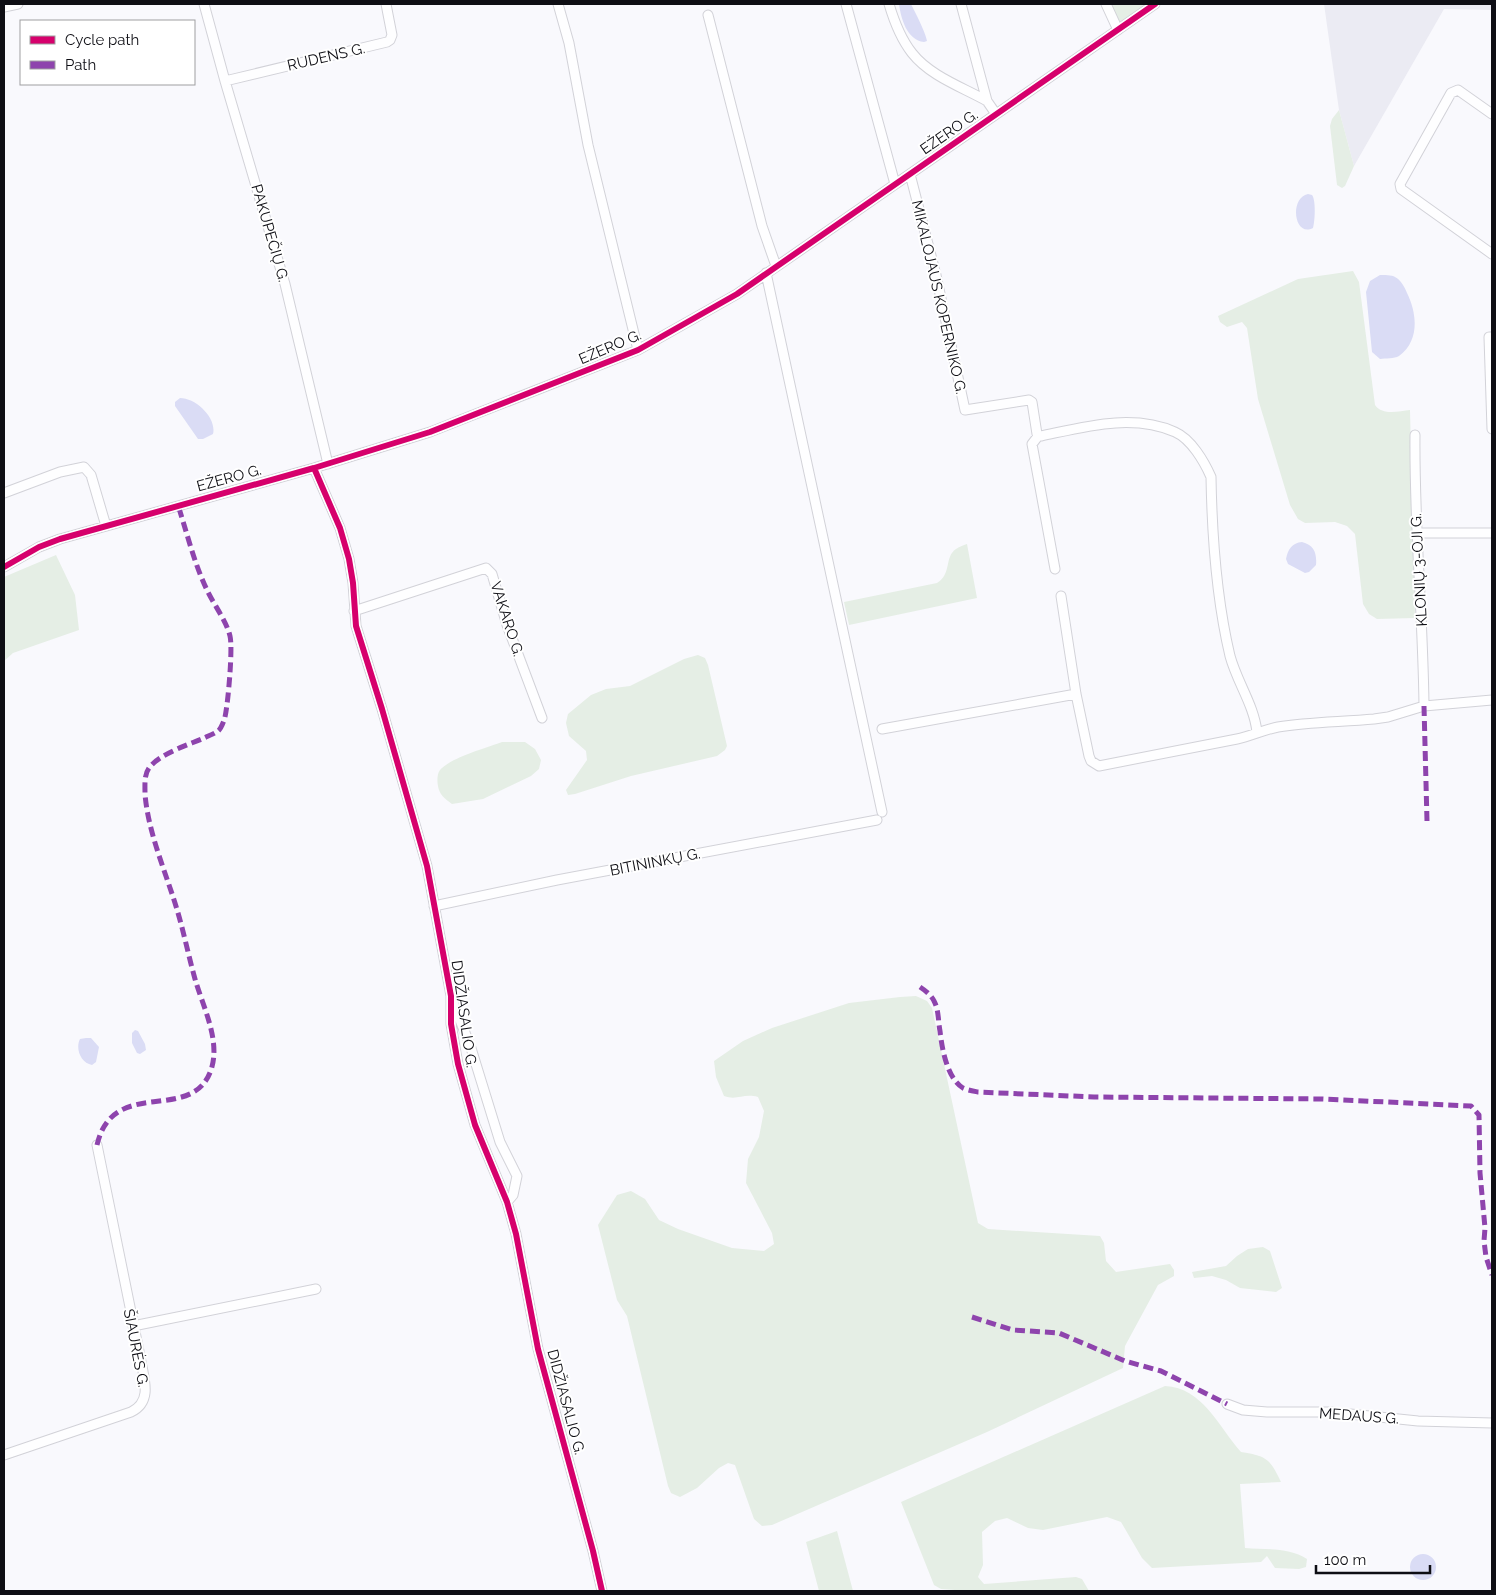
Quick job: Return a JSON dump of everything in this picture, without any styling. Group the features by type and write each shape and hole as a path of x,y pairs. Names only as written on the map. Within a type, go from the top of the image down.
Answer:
{"street":[{"path":"4,7 18,4"},
{"name":"PAKUPEČIŲ G.","path":"204,4 285,284 328,464"},
{"name":"RUDENS G.","path":"225,81 386,42 390,40 392,35 386,4"},
{"path":"558,4 569,44 588,145 638,350"},
{"path":"846,4 895,184"},
{"path":"889,4 902,38 921,62 930,70 987,101"},
{"path":"961,4 987,101 996,114"},
{"path":"1106,4 1118,30"},
{"name":"EŽERO G.","path":"4,567 39,547 60,539 328,464 430,432 638,350 737,294 1155,4"},
{"path":"708,15 762,226 776,266"},
{"path":"1492,114 1458,90 1451,93 1400,184 1401,189 1492,254"},
{"name":"MIKALOJAUS KOPERNIKO G.","path":"910,174 936,275 965,410 1029,400 1032,402 1039,435"},
{"name":"BITININKŲ G.","path":"434,906 880,816 766,273"},
{"path":"1492,337 1489,337 1492,429"},
{"path":"1055,569 1032,444 1039,435 1102,423 1128,422 1151,425 1176,432 1195,450 1211,477 1215,569 1220,612 1231,659 1254,714 1257,732"},
{"name":"KLONIŲ 3-OJI G.","path":"1415,435 1414,490 1418,533 1424,706"},
{"path":"4,493 60,472 84,467 91,475 106,526"},
{"name":"DIDŽIASALIO G.","path":"314,468 340,528 349,559 356,626 427,866 451,996 450,1024 458,1064 479,1138 507,1202 516,1234 538,1349 593,1550 602,1591"},
{"path":"1418,533 1492,533"},
{"name":"VAKARO G.","path":"354,611 469,573 486,568 490,570 507,625 542,718"},
{"path":"1061,596 1076,694 1089,756 1091,761 1099,766 1247,737 1257,732 1280,727 1388,718 1424,706 1492,700"},
{"path":"882,729 1076,694"},
{"path":"451,996 479,1071 500,1142 517,1176 513,1195 507,1202"},
{"name":"ŠIAURĖS G.","path":"4,1455 138,1408 145,1398 145,1386 97,1145"},
{"path":"133,1326 316,1290"},
{"name":"MEDAUS G.","path":"1227,1404 1243,1410 1267,1412 1331,1412 1418,1421 1492,1423"}],"shaded area":[{"path":"1111,4 1148,4 1120,24"},
{"path":"1324,4 1492,4 1492,10 1444,9 1354,166 1339,110"},
{"path":"1339,110 1354,166 1345,186 1342,188 1337,185 1330,126 1332,119"},
{"path":"1353,271 1359,282 1375,405 1382,411 1387,412 1410,410 1415,618 1377,619 1369,614 1363,604 1355,534 1347,526 1335,522 1305,523 1298,519 1290,505 1258,399 1247,328 1242,322 1227,327 1220,322 1218,316 1298,279"},
{"path":"967,544 977,598 849,625 844,602 937,583 945,575 952,552"},
{"path":"56,555 75,595 79,630 13,653 4,661 4,577"},
{"path":"698,655 705,658 708,665 727,746 725,750 717,756 631,776 568,795 566,790 587,760 586,751 569,736 566,723 568,714 591,695 606,689 630,686 684,659"},
{"path":"502,742 525,742 535,749 541,760 539,769 531,776 483,799 452,804 443,796 438,784 440,770 460,757"},
{"path":"916,996 927,1001 932,1008 978,1223 988,1229 1100,1236 1104,1243 1106,1261 1116,1272 1170,1264 1174,1270 1174,1276 1158,1285 1125,1346 1123,1368 987,1432 772,1525 762,1526 754,1519 735,1465 728,1463 719,1468 697,1488 680,1497 671,1493 627,1316 617,1300 598,1225 617,1195 631,1191 645,1199 659,1220 678,1229 732,1248 764,1251 774,1244 772,1233 746,1183 748,1159 759,1137 764,1111 758,1097 733,1098 724,1096 716,1077 714,1061 743,1041 772,1028 849,1003"},
{"path":"1263,1247 1270,1251 1282,1288 1276,1292 1240,1288 1226,1280 1212,1276 1194,1278 1192,1272 1226,1266 1248,1249"},
{"path":"1165,1386 1178,1388 1200,1401 1241,1452 1257,1455 1267,1460 1281,1482 1240,1484 1245,1548 1293,1552 1307,1559 1306,1567 1299,1569 1275,1568 1267,1556 1261,1562 1152,1568 1142,1558 1121,1522 1107,1517 1043,1530 1028,1528 1007,1518 995,1521 982,1532 983,1565 978,1577 984,1584 1076,1577 1082,1579 1089,1591 969,1591 941,1589 934,1585 901,1502"},
{"path":"837,1531 853,1591 819,1591 806,1542"}],"water":[{"path":"899,4 911,4 927,41 918,40 909,33 903,22"},
{"path":"1308,194 1312,195 1313,198 1315,216 1313,228 1307,230 1298,223 1296,209 1302,197"},
{"path":"1380,275 1394,276 1402,284 1413,309 1415,326 1411,343 1406,350 1397,357 1380,359 1372,352 1366,292 1370,281"},
{"path":"180,398 192,401 204,410 212,422 213,434 203,439 198,439 175,406 175,402"},
{"path":"1302,542 1312,547 1316,557 1316,565 1309,572 1305,573 1288,564 1286,559 1291,547"},
{"path":"135,1030 138,1031 145,1044 146,1050 140,1054 137,1053 132,1043 132,1033"},
{"path":"91,1038 99,1047 96,1062 92,1065 82,1059 78,1047 80,1039"},
{"path":"1423,1554 1432,1558 1436,1567 1432,1576 1423,1580 1414,1576 1410,1567 1414,1558"}],"marked path":[{"path":"97,1145 106,1124 119,1111 135,1105 187,1095 201,1086 211,1070 214,1059 210,1024 195,979 178,912 149,822 145,794 147,771 154,763 167,754 218,731 225,719 231,663 230,636 226,624 202,580 178,505"},
{"path":"1424,706 1427,821"},
{"path":"920,987 930,995 936,1004 942,1046 949,1070 963,1088 972,1091 1094,1097 1323,1099 1471,1106 1479,1115 1480,1173 1485,1228 1484,1241 1486,1257 1492,1275"},
{"path":"972,1317 1013,1330 1059,1333 1125,1361 1161,1371 1227,1404"}],"cycle path":[{"path":"4,567 39,547 60,539 314,468 430,432 638,350 737,294 1155,4"},
{"path":"314,468 340,528 349,559 356,626 427,866 451,996 451,1024 458,1064 475,1125 507,1202 516,1234 538,1349 593,1551 602,1591"}]}
